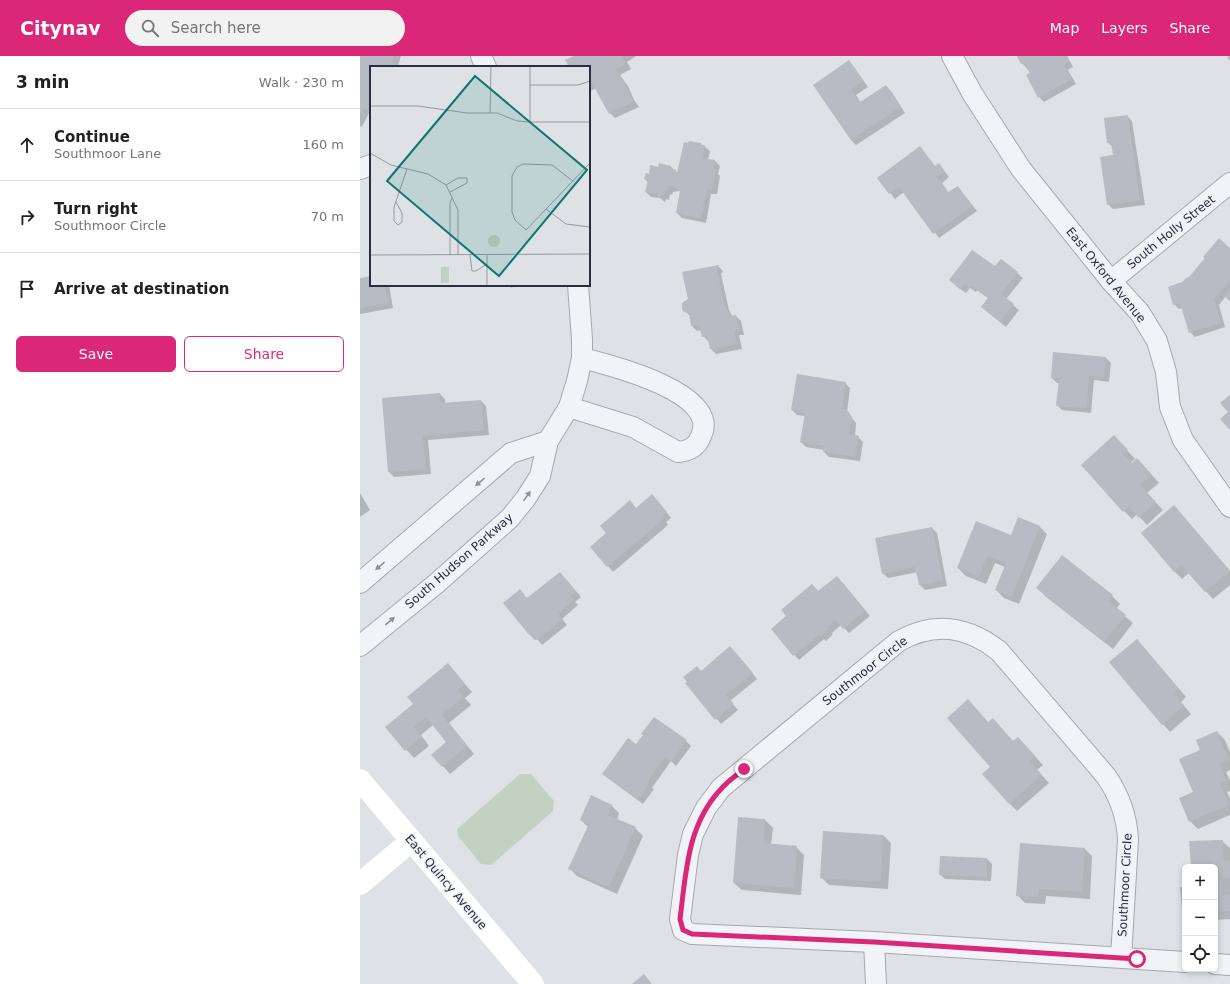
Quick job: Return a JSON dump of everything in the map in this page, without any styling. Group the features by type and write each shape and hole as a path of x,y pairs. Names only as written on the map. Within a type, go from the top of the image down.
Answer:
{"street":[{"path":"481,56 486,66"},
{"name":"East Oxford Avenue","path":"952,56 972,93 1021,169 1111,281 1140,312 1157,341 1166,372 1170,407 1177,427 1189,449 1230,507"},
{"path":"360,169 370,165"},
{"name":"South Holly Street","path":"1111,281 1230,183"},
{"name":"South Hudson Parkway","path":"360,646 437,583 510,518 526,498 540,476 548,441 570,407 582,358 578,286"},
{"path":"570,407 633,427 678,452 686,452 693,448 699,442 704,432 704,420 698,410 690,402 667,387 634,372 582,358"},
{"path":"360,583 511,453 548,441"},
{"name":"Southmoor Circle","path":"874,942 692,934 683,930 680,919 688,855 693,834 706,808 721,788 899,641 910,635 931,629 958,629 973,634 999,650 1106,776 1115,789 1123,808 1128,840 1121,958"},
{"name":"East Quincy Avenue","path":"360,780 533,984"},
{"path":"360,884 411,841"},
{"path":"876,984 874,942 1182,962"},
{"path":"1218,964 1230,965"}],"green space":[{"path":"520,774 531,774 554,801 553,811 491,865 481,864 458,836 457,829"}],"building":[{"path":"360,56 394,56 392,62 402,66 370,66 370,111 363,108 362,113 360,113"},
{"path":"574,56 622,56 626,64 616,69 634,101 609,114 592,83 590,84 590,66 568,66 565,60"},
{"path":"1017,56 1066,56 1069,62 1064,65 1072,79 1038,98 1026,75 1030,73 1024,62 1021,64"},
{"path":"849,60 863,81 851,90 860,102 886,85 901,107 851,140 813,85"},
{"path":"1128,115 1140,200 1107,205 1100,157 1113,155 1111,143 1107,143 1104,118"},
{"path":"689,141 705,145 703,158 715,160 714,169 716,170 712,190 707,189 701,218 676,213 680,191 673,186 668,187 668,191 665,190 664,195 661,195 660,198 657,197 658,194 645,192 648,180 644,179 646,173 649,174 650,165 658,167 659,163 671,166 671,169 676,170 677,173 684,142 688,143"},
{"path":"920,146 935,166 939,163 945,172 937,177 948,192 958,186 972,206 933,234 899,187 889,194 877,178"},
{"path":"1219,238 1230,248 1230,281 1214,299 1221,323 1189,333 1180,303 1173,305 1168,287 1182,282 1187,277 1188,278"},
{"path":"972,250 995,266 1001,259 1018,272 1001,294 1014,304 1000,322 981,307 988,298 972,286 970,288 964,284 960,289 949,280"},
{"path":"719,265 717,269 724,304 731,316 736,315 739,330 734,331 737,344 710,349 707,336 702,337 699,325 691,326 689,313 684,312 682,309 682,303 688,299 682,272"},
{"path":"370,276 370,286 385,286 389,303 360,308 360,278"},
{"path":"1230,289 1230,301 1224,296"},
{"path":"1053,352 1106,357 1104,377 1089,376 1087,408 1056,406 1059,379 1051,378"},
{"path":"797,374 846,382 842,409 847,410 852,417 849,434 859,436 855,457 823,452 824,446 800,442 805,413 791,410"},
{"path":"440,393 441,403 481,400 484,430 423,436 426,469 388,472 382,398"},
{"path":"1230,395 1230,430 1220,419 1228,412 1220,403"},
{"path":"1114,435 1128,450 1123,454 1132,463 1137,458 1152,475 1140,485 1156,502 1139,518 1129,507 1123,512 1081,465"},
{"path":"652,494 667,512 662,517 664,519 607,567 590,547 606,533 600,526 630,500 636,508"},
{"path":"1174,505 1230,571 1205,592 1181,565 1174,572 1141,533"},
{"path":"1018,517 1040,526 1012,597 995,590 1006,563 987,556 979,577 957,568 976,521 1011,535"},
{"path":"932,527 943,581 919,585 915,567 882,574 875,538"},
{"path":"1062,555 1113,595 1108,601 1126,615 1104,642 1036,588"},
{"path":"560,572 576,592 571,596 574,600 558,613 563,619 537,640 532,634 530,636 503,603 520,589 527,598"},
{"path":"837,576 865,611 843,629 836,620 828,627 829,629 820,636 819,635 793,656 771,629 786,616 781,610 812,584 818,591"},
{"path":"1137,639 1179,689 1174,693 1184,706 1162,725 1109,662"},
{"path":"730,646 753,673 726,695 734,704 715,720 685,683 687,682 683,677 697,666 701,671"},
{"path":"448,663 465,684 458,690 464,697 442,715 467,746 442,767 431,755 446,742 426,717 414,727 422,737 405,751 385,727 413,704 407,697"},
{"path":"968,699 988,722 993,718 1013,741 1018,737 1036,757 1030,762 1042,775 1009,804 982,774 990,767 947,718"},
{"path":"654,717 687,740 671,762 665,757 647,782 649,784 638,800 602,774 628,738 636,744 643,735 641,734"},
{"path":"1217,731 1229,760 1219,764 1227,781 1220,784 1229,805 1189,822 1179,798 1193,792 1179,759 1200,750 1196,740"},
{"path":"591,795 612,805 608,815 636,827 609,887 568,869 589,824 580,820"},
{"path":"738,817 765,819 764,843 797,846 794,888 733,883"},
{"path":"823,831 883,835 881,882 820,878"},
{"path":"1223,840 1224,861 1230,860 1230,878 1222,879 1223,896 1230,895 1230,911 1218,912 1218,864 1191,864 1189,841"},
{"path":"1020,843 1085,848 1082,892 1039,889 1038,897 1016,896"},
{"path":"940,856 987,858 987,877 939,875"},
{"path":"1180,887 1182,887 1182,913"},
{"path":"644,974 652,984 632,984"}],"route":[{"path":"744,769 721,788 706,808 693,834 688,855 680,919 683,930 692,934 874,942 1137,959"}]}
